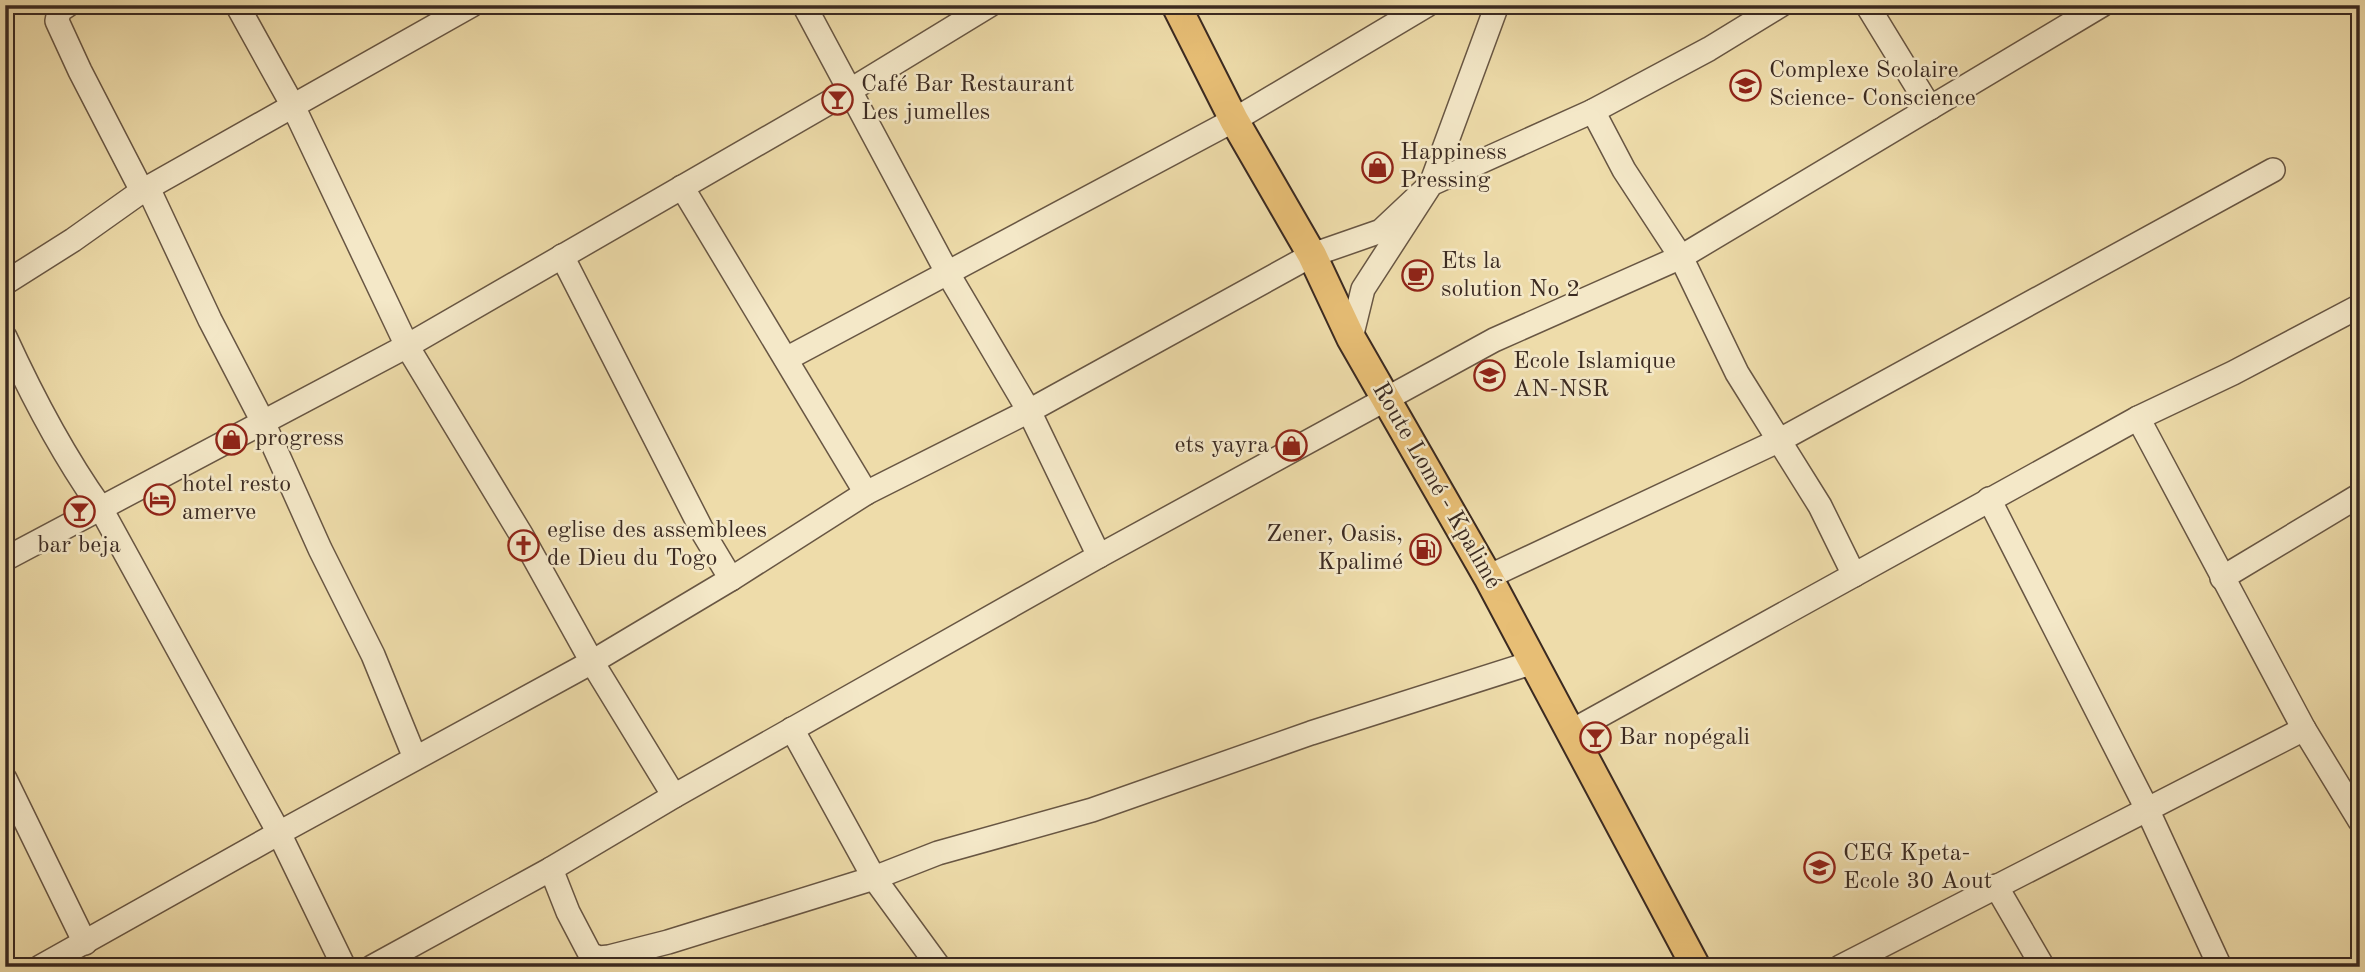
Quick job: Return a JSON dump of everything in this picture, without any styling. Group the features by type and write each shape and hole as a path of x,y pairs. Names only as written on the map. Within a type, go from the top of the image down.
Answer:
{"main road":[{"name":"Route Lomé - Kpalimé","path":"1176,5 1234,120 1312,255 1351,338 1488,577 1696,967"}],"street":[{"path":"68,5 59,11 57,21 80,71 145,189 263,422 320,549 373,655 415,758"},
{"path":"237,5 293,106 407,346 522,536 592,662 674,796"},
{"path":"5,283 73,240 145,189 472,5"},
{"path":"804,5 947,272 1029,411 1098,556"},
{"path":"5,559 407,346 849,91 990,5"},
{"path":"786,359 1234,120 1427,5"},
{"path":"1351,338 1363,289 1431,184 1497,5"},
{"path":"40,967 592,662 731,579 866,493 1029,411 1312,255 1381,231 1431,184 1593,111 1709,49 1781,5"},
{"path":"1867,5 1930,108"},
{"path":"372,967 551,869 674,796 1098,556 1494,340 1681,257 2102,5"},
{"path":"1593,111 1625,170 1681,257 1737,373 1820,506 1854,575"},
{"path":"1488,577 1780,440 2273,170"},
{"path":"682,187 866,493"},
{"path":"562,256 704,534 731,579"},
{"path":"1570,732 2138,418 2234,373 2360,306"},
{"path":"5,337 19,369 83,483 100,507 279,833 344,967"},
{"path":"2138,418 2304,729 2360,821"},
{"path":"2222,578 2360,495"},
{"path":"1989,499 2147,809 2220,967"},
{"path":"551,869 568,912 590,954 599,958 609,957 668,942 874,878 938,853 1092,810 1311,733 1534,662"},
{"path":"792,729 874,878 939,967"},
{"path":"1840,967 2304,729"},
{"path":"5,779 85,943"},
{"path":"1996,886 2043,967"}],"place":[{"name":"Complexe Scolaire Science- Conscience","path":"1746,85"},
{"name":"Café Bar Restaurant Les jumelles","path":"838,99"},
{"name":"Happiness Pressing","path":"1377,167"},
{"name":"Ets la solution No 2","path":"1418,276"},
{"name":"Ecole Islamique AN-NSR","path":"1490,376"},
{"name":"progress","path":"232,439"},
{"name":"ets yayra","path":"1292,446"},
{"name":"hotel resto amerve","path":"159,499"},
{"name":"bar beja","path":"79,512"},
{"name":"eglise des assemblees de Dieu du Togo","path":"524,545"},
{"name":"Zener, Oasis, Kpalimé","path":"1426,549"},
{"name":"Bar nopégali","path":"1596,738"},
{"name":"CEG Kpeta- Ecole 30 Aout","path":"1820,868"}]}
